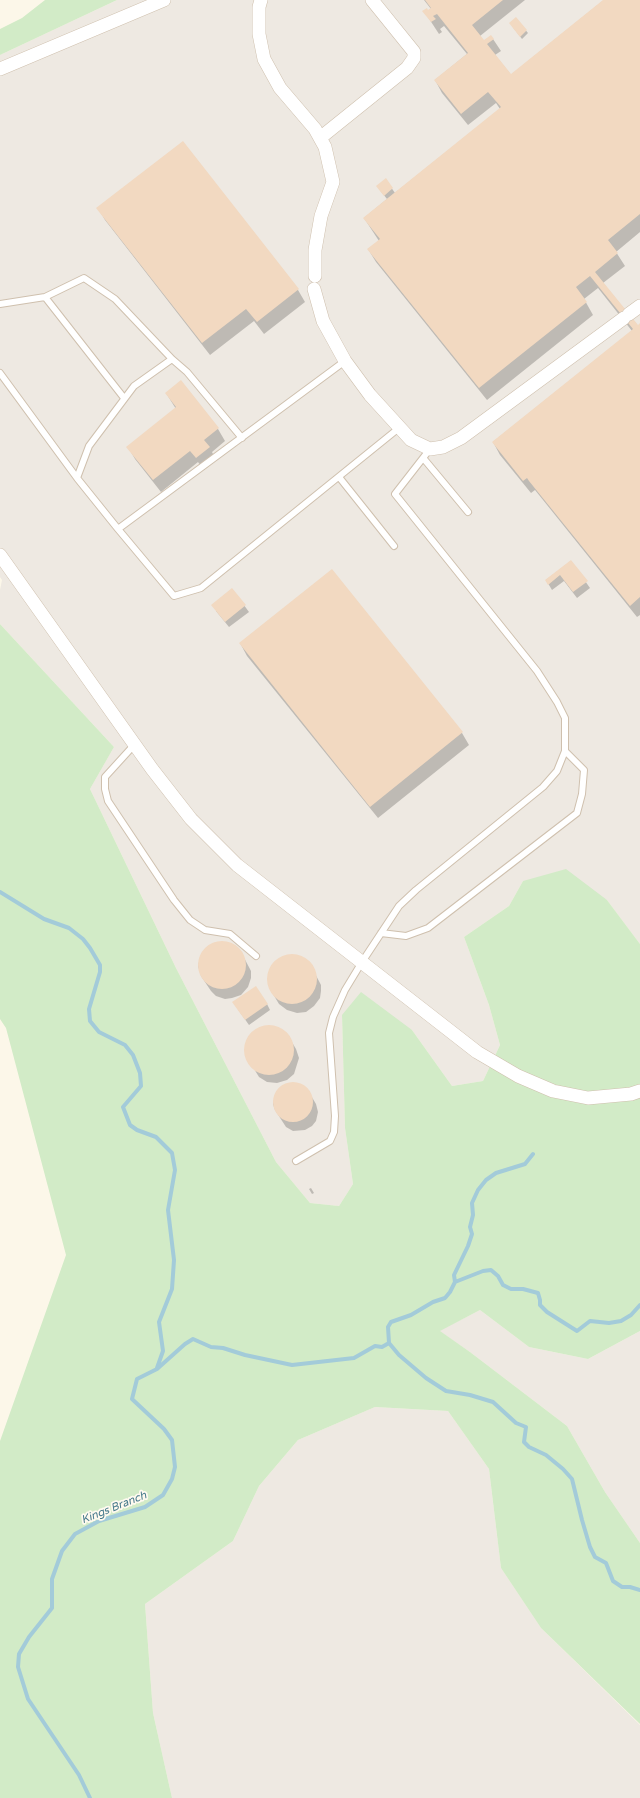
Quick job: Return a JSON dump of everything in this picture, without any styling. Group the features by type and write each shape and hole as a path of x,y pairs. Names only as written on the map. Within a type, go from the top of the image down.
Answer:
{"street":[{"path":"0,69 164,0"},
{"path":"261,0 259,7 259,34 264,59 280,88 315,129 325,147 333,182 321,216 315,250 315,276"},
{"path":"320,138 407,68 414,58 414,52 372,0"},
{"path":"314,289 323,321 345,361 370,395 399,428 410,440 427,454 461,438 640,306"},
{"path":"0,555 135,744 191,819 237,865 477,1052 518,1076 553,1091 588,1098 630,1094 640,1090"}],"lane":[{"path":"0,304 45,296 84,278 115,299 172,359 187,372 242,438"},
{"path":"45,296 124,398"},
{"path":"77,478 89,446 124,398 134,386 172,359"},
{"path":"118,529 345,361"},
{"path":"0,373 77,478 174,596 201,588 399,428"},
{"path":"296,1161 330,1141 334,1132 335,1116 329,1033 333,1017 345,990 381,933 399,906 416,890 543,787 558,771 565,751 565,718 557,702 537,671 395,494 427,454 468,512"},
{"path":"339,477 394,546"},
{"path":"135,744 104,776 108,801 174,900 190,920 205,930 230,934 256,956"},
{"path":"381,933 406,936 428,928 577,813 582,794 584,770 565,751"}],"shaded area":[{"path":"117,0 640,0 640,944 607,900 523,881 509,906 464,937 489,1005 500,1045 483,1081 452,1086 412,1030 342,1016 345,1128 353,1184 339,1206 310,1203 276,1162 176,968 90,789 114,747 0,624 0,590 2,580 0,577 0,55"},
{"path":"480,1310 529,1347 588,1359 640,1331 640,1543 605,1492 567,1426 470,1352 439,1331"},
{"path":"375,1407 448,1411 489,1469 501,1568 541,1628 640,1725 640,1798 172,1798 153,1713 145,1604 233,1541 259,1486 298,1440"}],"green space":[{"path":"45,0 117,0 0,55 0,29 22,18"},
{"path":"0,624 114,747 90,789 176,968 276,1162 310,1203 339,1206 353,1184 345,1128 342,1015 361,992 412,1030 452,1086 483,1081 500,1045 489,1005 464,937 509,906 523,881 566,869 607,900 640,944 640,1331 588,1359 529,1347 480,1310 440,1331 567,1426 605,1492 640,1543 640,1724 541,1628 501,1568 489,1469 448,1411 375,1407 298,1440 259,1486 233,1541 145,1604 153,1713 172,1798 0,1798 0,1441 66,1255 6,1028 0,1019"}],"building":[{"path":"425,0 503,0 472,25 484,40 491,35 494,39 487,44 511,74 603,0 640,0 640,214 608,240 618,253 595,272 638,325 640,323 640,597 630,606 527,478 523,481 492,442 633,329 590,276 576,287 587,302 479,388 367,249 380,239 363,218 501,107 488,92 461,114 434,80 468,53 437,14 433,16 436,19 431,22 422,11 427,8 428,10 431,8"},
{"path":"516,17 527,30 520,37 509,23"},
{"path":"183,141 299,289 257,322 246,309 202,343 96,208"},
{"path":"386,178 393,188 384,196 376,186"},
{"path":"181,380 219,428 204,440 210,447 196,458 190,451 153,480 126,447 176,407 165,393"},
{"path":"571,560 588,581 573,592 560,575 548,585 545,580"},
{"path":"332,569 463,732 370,807 239,643"},
{"path":"232,588 246,605 225,622 211,605"},
{"path":"217,941 227,941 239,948 246,960 246,970 239,982 227,989 217,989 209,985 202,978 198,970 198,960 202,952 209,945"},
{"path":"292,954 301,956 312,965 317,979 315,988 306,999 292,1004 283,1002 272,993 267,979 269,970 278,959"},
{"path":"256,986 268,1004 245,1020 232,1002"},
{"path":"269,1025 278,1027 289,1036 294,1050 292,1059 283,1070 269,1075 260,1073 249,1064 244,1050 246,1041 255,1030"},
{"path":"297,1082 304,1085 310,1091 313,1102 312,1110 304,1119 297,1122 289,1122 282,1119 274,1110 273,1098 276,1091 285,1083"}],"waterway":[{"name":"Kings Branch","path":"0,892 44,919 69,928 83,939 90,948 100,965 100,972 89,1009 90,1021 99,1032 125,1045 133,1055 140,1073 141,1086 123,1107 130,1125 137,1130 156,1137 172,1153 175,1170 168,1210 174,1260 172,1289 159,1322 163,1351 157,1368"},
{"path":"533,1154 525,1164 496,1173 486,1180 478,1190 472,1203 473,1215 470,1227 472,1234 454,1275 455,1282 450,1292 445,1298 433,1302 411,1315 391,1322 388,1327 389,1343 399,1355 426,1378 446,1391 470,1395 493,1402 516,1423 526,1427 524,1442 529,1447 546,1455 563,1469 572,1479 582,1520 590,1547 595,1557 606,1563 613,1581 622,1587 630,1587 640,1590"},
{"path":"455,1282 483,1271 491,1270 498,1276 503,1285 511,1289 523,1289 538,1293 540,1305 547,1312 577,1331 590,1321 609,1323 621,1321 631,1315 640,1305"},
{"name":"Kings Branch","path":"90,1798 79,1775 28,1699 18,1667 19,1654 29,1637 52,1608 52,1579 62,1551 75,1534 99,1521 145,1507 163,1495 172,1479 175,1467 172,1440 164,1429 132,1399 137,1379 157,1369 185,1344 193,1339 211,1347 223,1348 245,1355 292,1365 354,1358 375,1346 382,1347 389,1343"}]}
